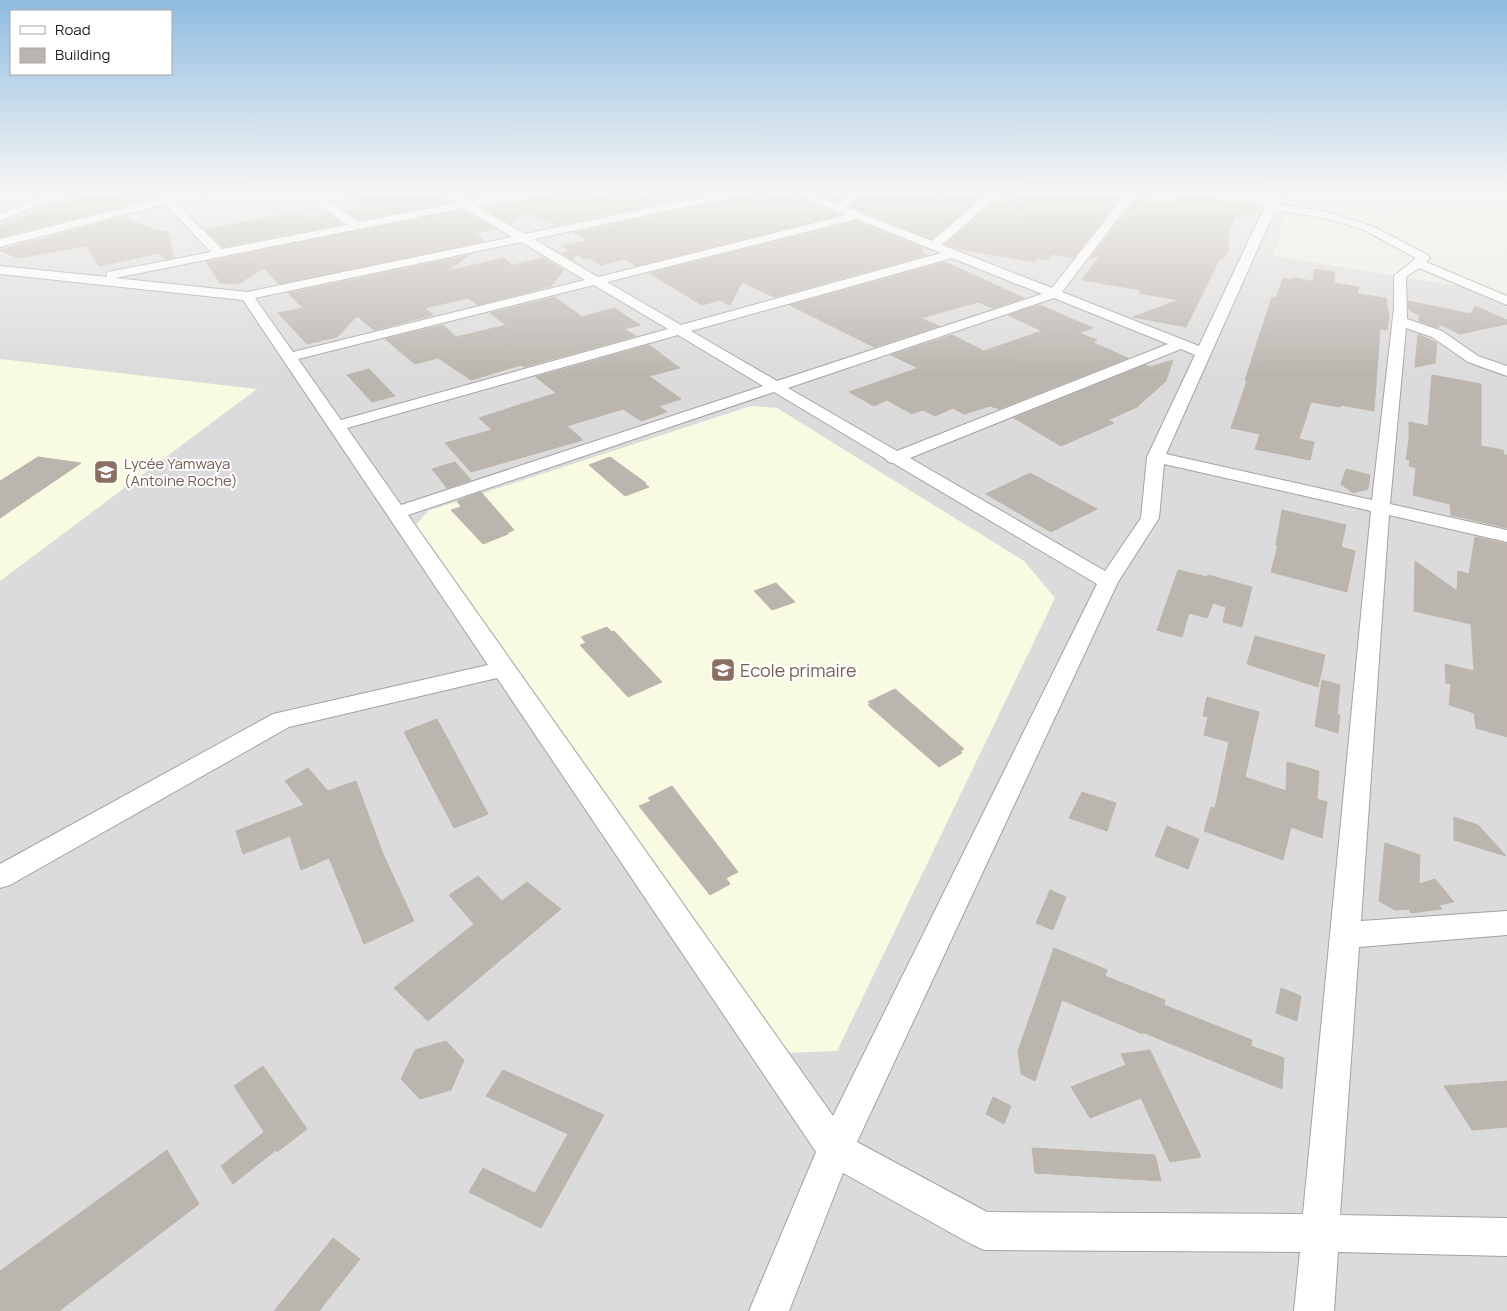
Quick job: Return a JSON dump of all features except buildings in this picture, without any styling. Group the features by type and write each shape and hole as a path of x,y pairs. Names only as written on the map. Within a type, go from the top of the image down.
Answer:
{"street":[{"path":"89,279 223,252"},
{"path":"0,270 246,296 455,252"},
{"path":"546,252 1108,582"},
{"path":"289,357 708,252"},
{"path":"948,252 1192,349"},
{"path":"396,513 1054,294 1086,252"},
{"path":"769,1311 835,1150 1108,582 1150,518 1156,457 1192,349 1245,252"},
{"path":"1314,1311 1380,507 1400,321 1400,276 1424,258 1413,252"},
{"path":"336,426 952,254"},
{"path":"1418,263 1507,301"},
{"path":"246,296 835,1150 984,1231 1321,1232 1507,1237"},
{"path":"1400,321 1437,334 1473,359 1507,371"},
{"path":"894,458 1192,349"},
{"path":"1156,457 1507,536"},
{"path":"0,877 282,720 504,669"},
{"path":"1345,936 1507,923"}],"shaded area":[{"path":"0,252 1275,252 1274,256 1476,289 1507,302 1507,1311 0,1311"},
{"name":"Lycée Yamwaya (Antoine Roche)","path":"0,359 257,389 0,581 0,518 80,464 38,457 0,481"},
{"path":"751,406 777,408 1024,561 1055,598 837,1051 783,1053 413,528 428,511"}],"place":[{"name":"Lycée Yamwaya (Antoine Roche)","path":"106,472"},
{"name":"Ecole primaire","path":"723,670"}]}
